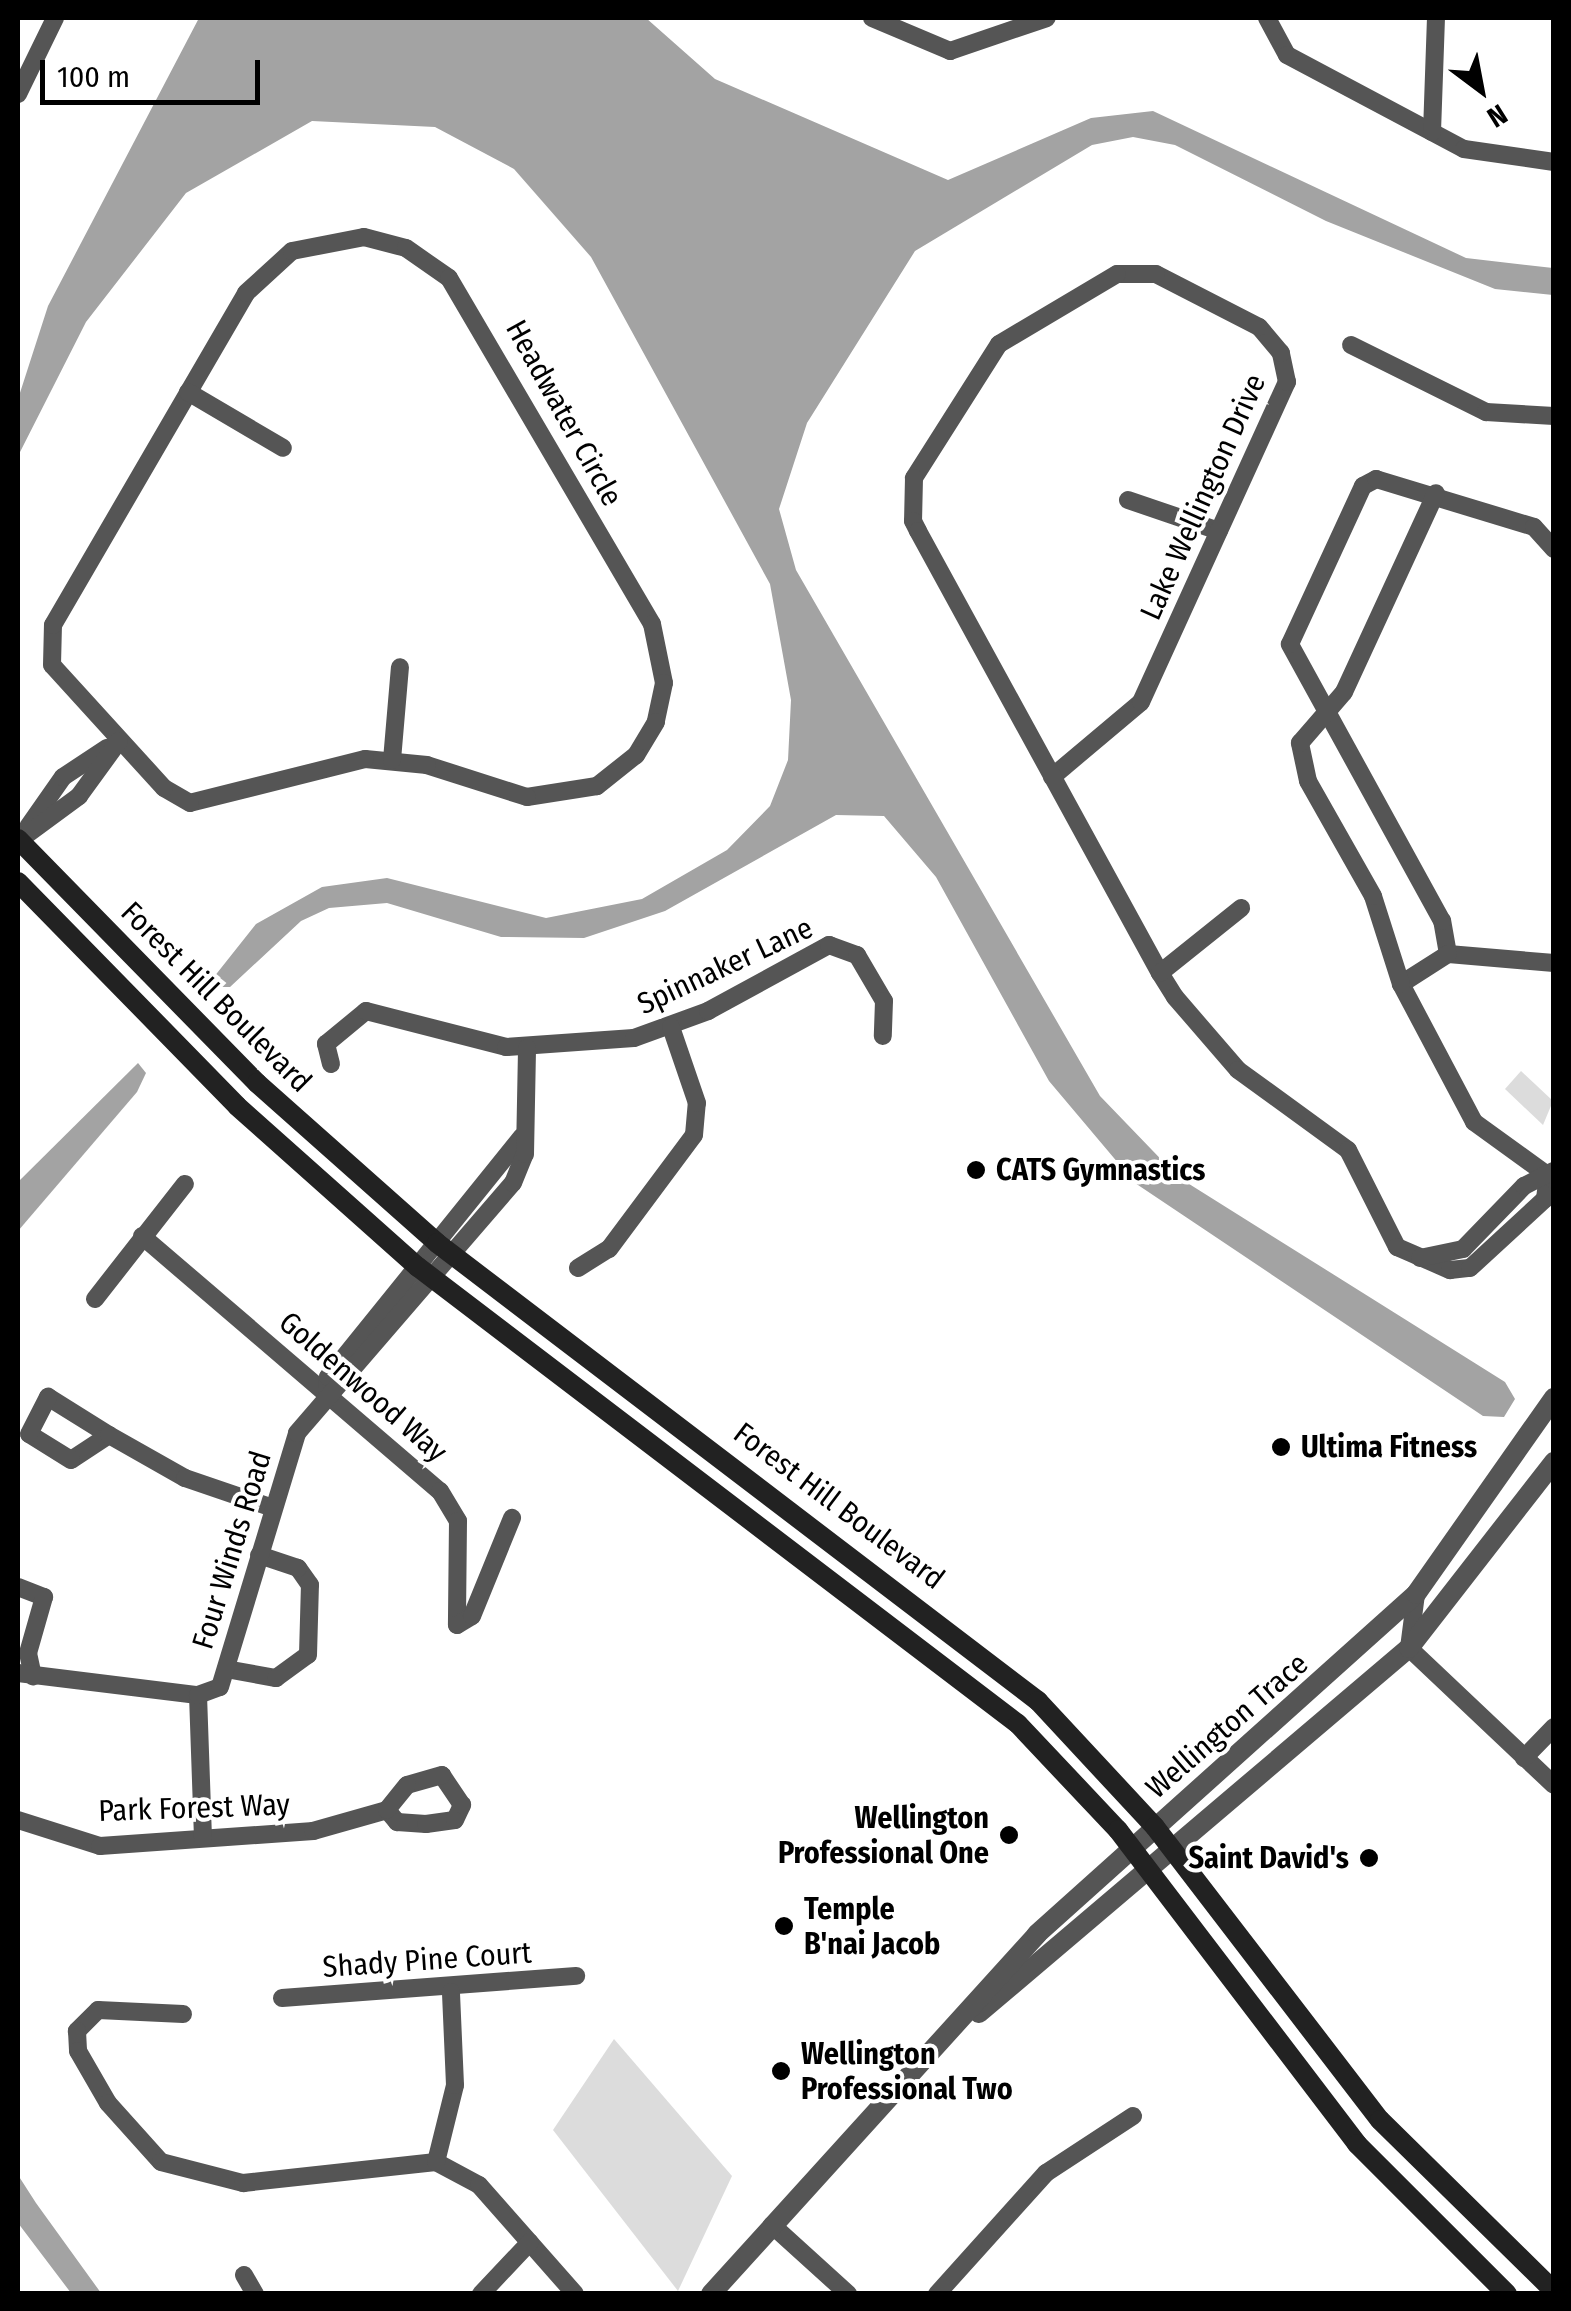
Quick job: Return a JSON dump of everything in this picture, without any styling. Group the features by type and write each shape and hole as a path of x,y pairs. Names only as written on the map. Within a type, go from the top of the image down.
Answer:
{"main road":[{"name":"Forest Hill Boulevard","path":"18,840 257,1083 445,1250 985,1652 1155,1827 1346,2080 1554,2291"},
{"name":"Forest Hill Boulevard","path":"18,882 237,1106 426,1273 965,1674 1132,1848 1357,2144 1507,2294"},
{"path":"1346,2080 1357,2144"}],"street":[{"path":"18,94 55,18"},
{"path":"872,18 950,51 1048,18"},
{"path":"1267,18 1288,55 1464,149 1554,162"},
{"path":"1432,132 1436,18"},
{"name":"Headwater Circle","path":"342,237 406,248 449,278 481,322 652,624 664,683 656,722 636,755 597,786 528,796 392,760 318,764 200,804 172,794 57,674 50,635 188,392 275,262 342,237"},
{"name":"Lake Wellington Drive","path":"1052,777 1140,702 1288,382 1280,353 1258,327 1134,271 999,344 919,468 910,510 1052,777 1160,973 1238,1070 1348,1150 1384,1230 1416,1259 1470,1268 1545,1199 1552,1176"},
{"path":"1351,345 1486,412 1554,416"},
{"path":"188,392 283,448"},
{"path":"1448,954 1442,921 1290,644 1363,486 1392,478 1534,527 1554,549"},
{"path":"1436,493 1358,665 1300,743 1302,763 1372,896 1400,984 1474,1122 1552,1176"},
{"path":"1128,500 1220,531"},
{"path":"392,760 400,667"},
{"path":"18,840 64,777 119,740"},
{"path":"1160,973 1241,908"},
{"name":"Spinnaker Lane","path":"331,1064 326,1044 366,1010 527,1048 595,1045 671,1026 839,945 857,955 884,1001 884,1036"},
{"path":"1400,984 1448,954 1554,963"},
{"path":"578,1268 609,1249 694,1135 697,1103 671,1026"},
{"name":"Four Winds Road","path":"198,1695 220,1687 298,1433 327,1392 342,1386 445,1250 513,1183 522,1136 527,1048"},
{"path":"95,1300 185,1184"},
{"name":"Goldenwood Way","path":"142,1236 327,1392 416,1461 458,1522 457,1626 472,1616 512,1518"},
{"name":"Wellington Trace","path":"711,2294 909,2073 1132,1848 1416,1594 1554,1398"},
{"path":"109,1435 186,1478 273,1508"},
{"name":"Wellington Trace","path":"909,2073 1176,1854 1408,1648 1554,1462"},
{"path":"226,1669 276,1678 308,1655 310,1585 298,1568 259,1555"},
{"path":"18,1586 44,1598 25,1675 198,1695 203,1838"},
{"path":"1416,1594 1408,1648 1554,1785"},
{"path":"1524,1758 1554,1727"},
{"name":"Park Forest Way","path":"18,1820 100,1846 312,1831 380,1812"},
{"name":"Shady Pine Court","path":"282,1998 450,1992 576,1976"},
{"path":"436,2162 456,2074 450,1992"},
{"path":"183,2014 98,2010 77,2031 78,2051 108,2103 161,2162 243,2182 436,2162 479,2185 575,2294"},
{"path":"936,2294 1046,2172 1134,2116"},
{"path":"772,2226 848,2294"},
{"path":"481,2294 530,2242"},
{"path":"244,2275 256,2294"}],"shaded area":[{"path":"199,18 646,18 715,79 948,180 1091,118 1153,111 1466,258 1553,268 1553,295 1495,289 1326,221 1175,145 1133,137 1092,145 915,251 807,423 779,509 796,570 1100,1096 1178,1177 1505,1382 1515,1399 1504,1417 1483,1416 1135,1183 1049,1081 936,877 884,816 836,815 665,911 584,938 501,937 387,903 329,908 301,921 230,987 206,987 256,924 322,887 387,878 546,918 642,899 727,850 770,806 788,760 791,700 770,584 591,257 514,169 435,127 312,121 186,193 86,322 18,456 18,399 48,306"},
{"path":"138,1063 146,1073 137,1092 18,1231 18,1182"},
{"path":"1521,1071 1553,1101 1543,1125 1505,1089"},
{"path":"614,2039 732,2176 678,2291 553,2130"},
{"path":"18,2175 101,2293 71,2293 18,2223"}],"place":[{"name":"CATS Gymnastics","path":"976,1170"},
{"name":"Ultima Fitness","path":"1281,1447"},
{"name":"Wellington Professional One","path":"1009,1835"},
{"name":"Saint David's","path":"1369,1858"},
{"name":"Temple B'nai Jacob","path":"784,1926"},
{"name":"Wellington Professional Two","path":"781,2071"}]}
